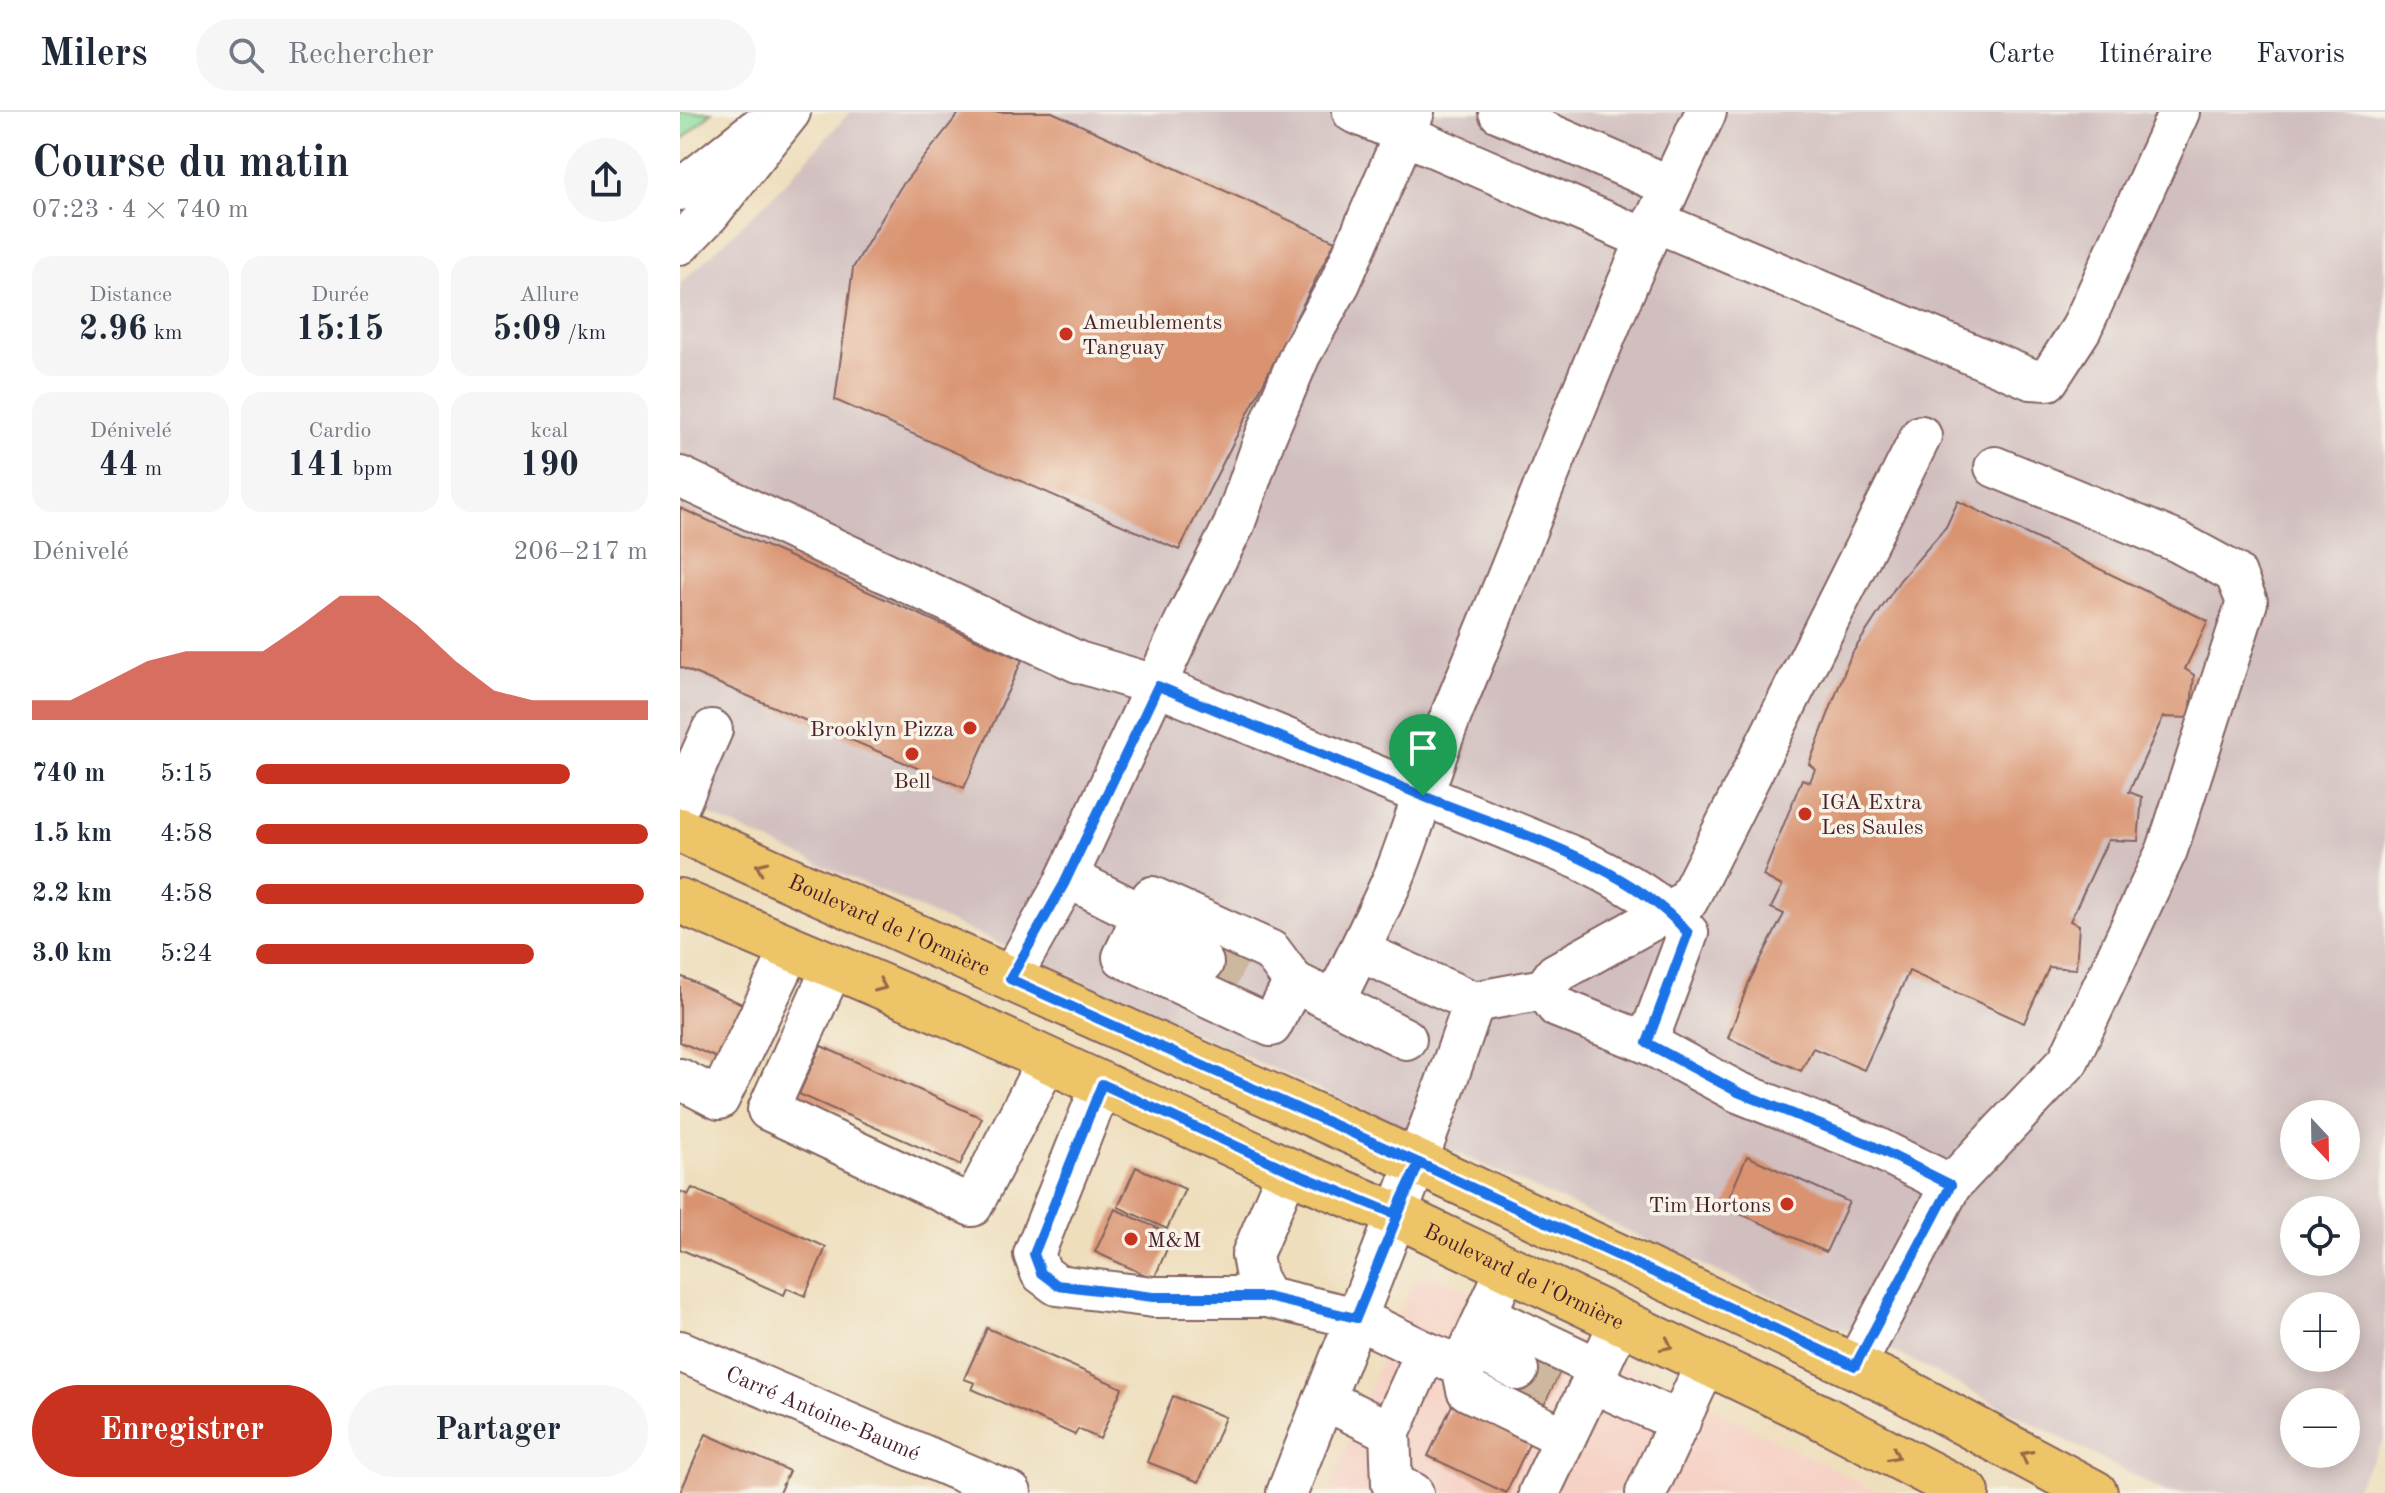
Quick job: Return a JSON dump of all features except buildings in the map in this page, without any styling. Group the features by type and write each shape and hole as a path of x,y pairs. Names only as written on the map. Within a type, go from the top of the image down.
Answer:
{"main road":[{"name":"Boulevard de l'Ormière","path":"680,830 1419,1163 1855,1366 2095,1493"},
{"name":"Boulevard de l'Ormière","path":"680,901 1048,1059 1288,1170 1395,1214 1825,1419 1967,1493"}],"street":[{"path":"680,190 777,112"},
{"path":"680,244 709,214 790,112"},
{"path":"1353,112 1409,124 1656,215 2031,379 2048,380 2081,329 2179,112"},
{"path":"1499,112 1656,215"},
{"path":"1334,1002 1395,874 1550,465 1656,215 1706,112"},
{"path":"1010,979 1067,877 1158,686 1189,613 1234,525 1264,440 1300,355 1340,283 1409,124"},
{"path":"1359,951 1474,1002 1544,989 1555,974 1688,900 1921,436"},
{"path":"1855,1366 1951,1185 2068,1061 2167,850 2247,602 2235,573 2178,542 1995,467"},
{"path":"680,477 1078,662 1158,686 1579,859 1636,888 1669,910 1688,933 1647,1043"},
{"path":"680,803 712,730"},
{"path":"1067,877 1203,963"},
{"path":"1152,897 1271,951 1288,992 1271,1026 1123,957 1152,897"},
{"path":"680,1079 719,1099 792,948"},
{"path":"833,966 768,1110 972,1206 1048,1059"},
{"path":"1243,983 1334,1002 1406,1039"},
{"path":"1544,989 1557,1007 1647,1043 1738,1092 1871,1145 1951,1185"},
{"path":"1287,1493 1395,1214 1419,1163 1474,1002"},
{"path":"1102,1084 1034,1254 1041,1273 1057,1285 1153,1297 1267,1297 1461,1345 1680,1422"},
{"path":"1267,1297 1256,1277 1252,1255 1288,1170"},
{"path":"1413,1493 1392,1484 1390,1432 1461,1345 1507,1268"},
{"path":"1539,1493 1565,1438 1568,1382 1620,1322"},
{"path":"1461,1345 1568,1382"},
{"path":"1461,1345 1467,1390 1565,1438"},
{"name":"Carré Antoine-Baumé","path":"680,1351 1011,1493"},
{"path":"1646,1493 1706,1364"},
{"path":"1324,1399 1390,1432"}],"shaded area":[{"path":"850,112 2385,112 2385,1439 2352,1493 2168,1493 1909,1359 1011,949 680,802 680,284 774,195"},
{"path":"1434,1276 1578,1340 1880,1493 1328,1493 1410,1287 1417,1280"}],"green space":[{"path":"680,112 712,112 680,142"}],"tunnel":[{"path":"1203,963 1243,983"},
{"path":"1518,1370 1552,1387"}],"place":[{"name":"Ameublements Tanguay","path":"1066,334"},
{"name":"Brooklyn Pizza","path":"970,728"},
{"name":"Bell","path":"912,754"},
{"name":"IGA Extra Les Saules","path":"1805,814"},
{"name":"Tim Hortons","path":"1787,1204"},
{"name":"M&M","path":"1131,1239"}],"route":[{"path":"1423,796 1158,686 1064,884 1010,979 1419,1163 1395,1214 1288,1170 1102,1084 1034,1254 1041,1273 1057,1285 1153,1297 1267,1297 1356,1318 1395,1214 1419,1163 1855,1366 1951,1185 1871,1145 1738,1092 1647,1043 1688,933 1669,910 1636,888 1579,859 1423,796"}]}
